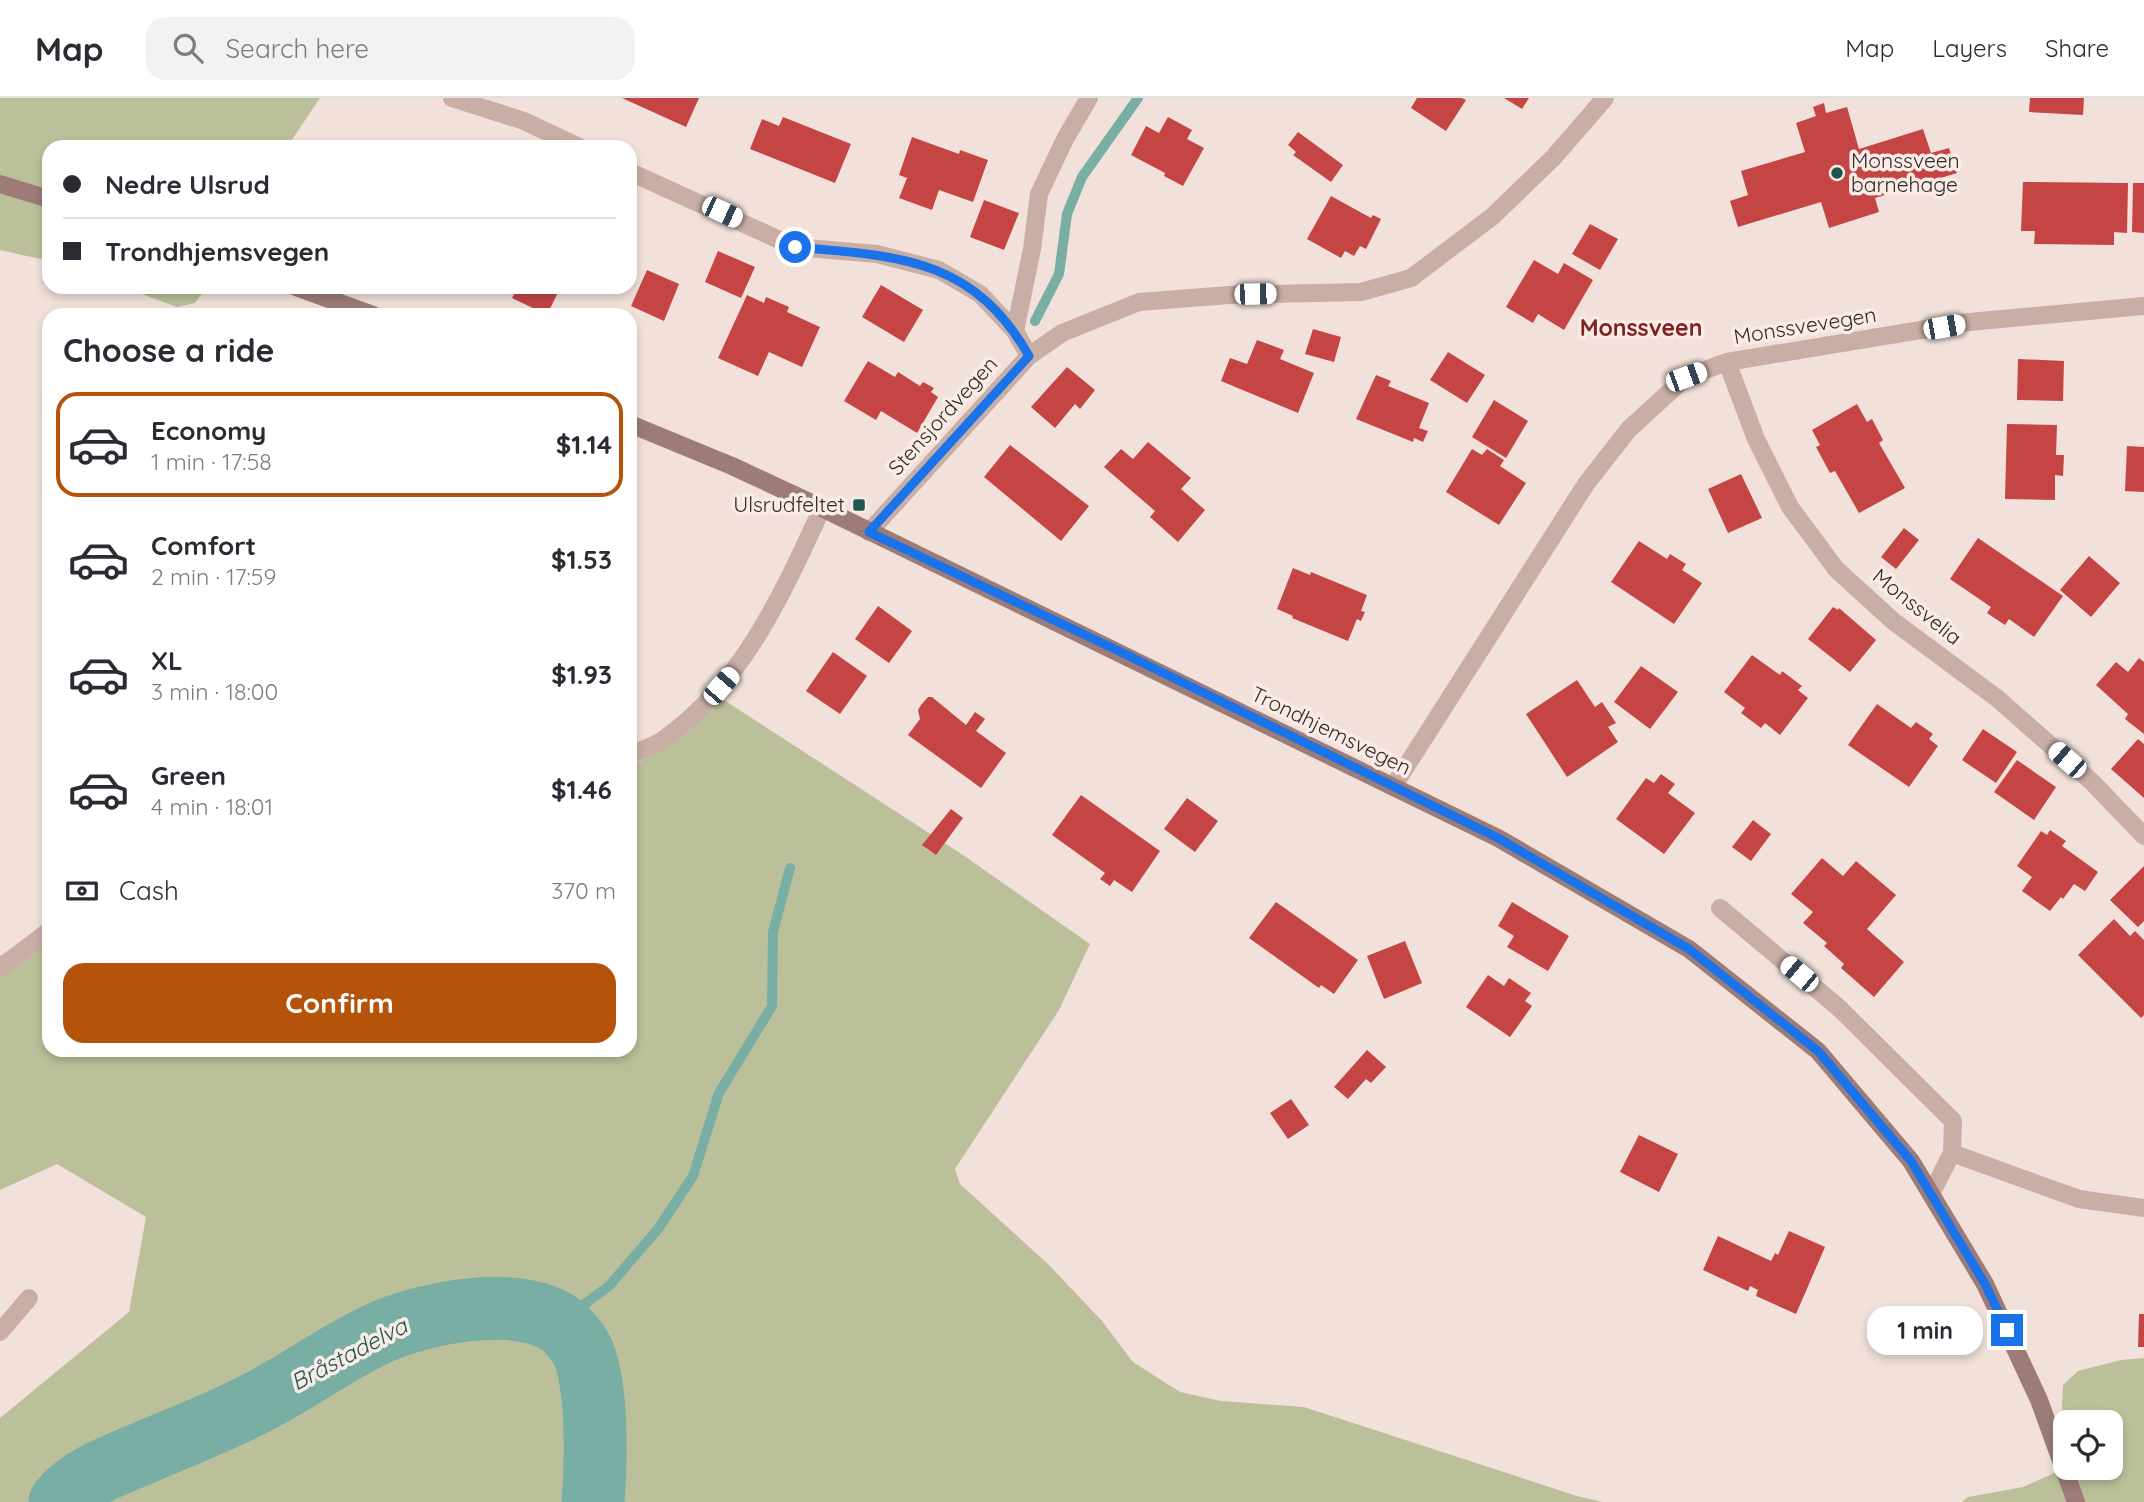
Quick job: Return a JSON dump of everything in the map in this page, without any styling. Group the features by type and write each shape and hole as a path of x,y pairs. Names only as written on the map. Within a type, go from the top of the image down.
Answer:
{"main road":[{"path":"0,184 42,197"},
{"path":"315,294 354,308"},
{"name":"Trondhjemsvegen","path":"637,427 732,466 822,508 1498,838 1689,949 1818,1051 1911,1161 1985,1284 2039,1400 2075,1500"}],"street":[{"path":"452,98 524,121 564,140"},
{"path":"1015,331 1032,249 1039,194 1065,139 1089,98"},
{"name":"Stensjordvegen","path":"869,532 1029,356 1062,334 1139,302 1229,295 1362,292 1411,278 1493,216 1553,158 1605,98"},
{"path":"637,175 795,247 877,254 939,270 980,294 1015,331 1029,356"},
{"name":"Monssvevegen","path":"1393,787 1586,484 1629,429 1686,377 1727,362 1969,322 2144,306"},
{"name":"Monssvelia","path":"1727,362 1756,439 1790,507 1836,569 1893,621 1998,699 2092,782 2144,836"},
{"path":"637,752 662,741 683,724 732,674 758,636 792,573 822,508"},
{"path":"1720,908 1838,1007 1953,1121 1952,1153 1931,1194"},
{"path":"0,968 42,936"},
{"path":"1952,1153 2079,1199 2144,1208"},
{"path":"0,1332 29,1298"}],"green space":[{"path":"0,98 320,98 292,140 42,140 42,259 0,250"},
{"path":"142,294 202,294 195,303 177,307"},
{"path":"710,691 963,855 1090,944 1059,1010 955,1169 960,1184 1049,1265 1102,1321 1133,1362 1180,1392 1221,1401 1304,1407 1602,1502 0,1502 0,1418 129,1312 146,1217 57,1164 0,1190 0,956 42,930 42,1057 637,1057 637,762 650,756"},
{"path":"2144,1358 2144,1502 1962,1502 1968,1497 2023,1487 2053,1473 2053,1480 2123,1480 2123,1410 2063,1410 2062,1406 2063,1385 2078,1371 2121,1360"}],"building":[{"path":"622,98 699,98 686,127"},
{"path":"1417,98 1466,100 1446,131 1411,108"},
{"path":"1504,98 1529,98 1522,109"},
{"path":"2030,98 2084,98 2083,115 2029,112"},
{"path":"1824,103 1826,113 1847,107 1859,149 1923,129 1931,153 1949,148 1957,173 1875,198 1879,212 1829,228 1821,202 1738,227 1730,201 1748,195 1741,171 1805,152 1796,123 1816,116 1813,107"},
{"path":"783,117 851,144 835,183 750,149 762,119 779,126"},
{"path":"1168,117 1192,130 1187,139 1204,148 1183,186 1131,155 1146,126 1159,133"},
{"path":"1298,132 1343,165 1331,182 1293,155 1296,152 1288,145"},
{"path":"912,137 959,154 960,150 988,160 973,202 939,190 932,210 899,198 907,178 899,175"},
{"path":"2023,182 2128,183 2127,233 2114,232 2114,245 2034,244 2035,231 2021,231"},
{"path":"2133,183 2144,183 2144,233 2132,232"},
{"path":"1331,196 1371,218 1373,215 1381,219 1366,249 1360,246 1354,256 1345,251 1341,258 1307,239"},
{"path":"984,200 1019,213 1004,250 970,237"},
{"path":"1590,224 1618,239 1600,270 1572,254"},
{"path":"718,251 755,267 741,298 705,282"},
{"path":"1534,260 1558,274 1564,263 1593,280 1564,330 1538,314 1533,323 1506,307"},
{"path":"647,270 679,284 664,321 631,306"},
{"path":"881,285 923,310 904,342 862,317"},
{"path":"514,294 557,294 550,308 533,308 512,298"},
{"path":"747,295 764,303 766,297 789,307 787,312 820,327 802,367 769,352 758,376 718,358"},
{"path":"1313,329 1341,337 1334,362 1305,354"},
{"path":"1257,340 1284,350 1280,359 1314,373 1298,413 1221,381 1230,358 1247,364"},
{"path":"1448,352 1485,375 1467,403 1430,380"},
{"path":"2018,359 2064,361 2063,401 2017,400"},
{"path":"868,361 895,377 898,372 920,386 923,382 934,388 931,392 938,397 917,433 881,411 876,420 844,401"},
{"path":"1067,367 1095,390 1080,409 1075,404 1055,428 1031,407"},
{"path":"1376,375 1391,381 1388,386 1429,403 1419,428 1428,431 1423,442 1414,438 1413,442 1356,419"},
{"path":"1494,400 1528,421 1506,458 1472,437"},
{"path":"1857,404 1867,422 1872,419 1883,440 1879,443 1905,488 1859,513 1835,471 1830,473 1816,447 1820,445 1812,430"},
{"path":"2007,424 2057,425 2056,455 2064,455 2063,476 2055,475 2055,500 2005,499"},
{"path":"1148,442 1191,478 1181,489 1205,510 1178,542 1150,517 1155,511 1104,467 1121,449 1133,459"},
{"path":"1010,445 1089,506 1061,541 984,477"},
{"path":"2127,446 2144,447 2144,492 2125,491"},
{"path":"1472,449 1482,455 1487,449 1504,460 1500,466 1526,483 1499,525 1446,492"},
{"path":"1741,474 1762,518 1728,533 1708,489"},
{"path":"1904,528 1919,540 1896,569 1881,557"},
{"path":"1978,538 2063,596 2034,637 2009,619 2005,625 1987,613 1991,607 1950,579"},
{"path":"1639,541 1667,559 1670,554 1686,564 1682,570 1702,583 1674,624 1611,582"},
{"path":"2089,556 2120,583 2091,617 2060,590"},
{"path":"1293,568 1310,575 1311,572 1367,595 1361,611 1365,612 1361,621 1357,619 1348,641 1277,609"},
{"path":"878,606 912,631 889,663 855,639"},
{"path":"1833,607 1838,610 1839,608 1876,640 1850,672 1808,639"},
{"path":"833,652 867,676 840,714 806,691"},
{"path":"1752,655 1780,675 1782,671 1802,686 1798,690 1808,698 1780,735 1765,723 1761,728 1741,713 1745,708 1724,692"},
{"path":"2139,658 2144,662 2144,734 2125,719 2128,714 2096,685 2116,662 2128,672"},
{"path":"1641,666 1678,692 1650,729 1614,702"},
{"path":"1577,680 1595,707 1602,702 1616,723 1608,727 1618,742 1567,777 1526,714"},
{"path":"928,697 932,697 966,725 975,712 985,719 976,731 1006,753 981,788 908,735 920,719 918,710"},
{"path":"1877,704 1911,728 1916,722 1933,734 1929,739 1938,746 1909,787 1848,745"},
{"path":"1983,729 2017,752 1996,783 1962,760"},
{"path":"2138,739 2144,744 2144,798 2111,769"},
{"path":"2017,760 2056,787 2034,820 1994,792"},
{"path":"1661,774 1675,784 1668,793 1695,813 1664,854 1616,819 1646,778 1654,783"},
{"path":"1081,795 1160,851 1132,892 1114,880 1110,886 1100,879 1105,873 1052,835"},
{"path":"1187,798 1218,821 1195,852 1164,829"},
{"path":"951,809 963,818 936,855 922,845"},
{"path":"1753,820 1771,834 1751,861 1732,847"},
{"path":"2050,830 2066,841 2062,846 2098,872 2085,891 2074,884 2050,911 2022,891 2032,877 2017,866 2041,831 2047,835"},
{"path":"1822,858 1843,876 1856,861 1896,895 1867,929 1904,962 1874,997 1841,968 1844,964 1824,946 1827,943 1803,923 1813,912 1791,894"},
{"path":"2144,866 2144,921 2138,927 2110,900"},
{"path":"1276,902 1358,960 1334,994 1321,985 1319,988 1249,938"},
{"path":"1512,902 1569,936 1548,971 1507,947 1514,936 1498,926"},
{"path":"2114,919 2130,936 2135,931 2144,940 2144,1015 2141,1018 2078,955"},
{"path":"1405,941 1422,983 1384,999 1367,956"},
{"path":"1488,975 1504,986 1509,978 1531,993 1525,1001 1532,1006 1510,1037 1466,1007"},
{"path":"1367,1050 1386,1067 1371,1083 1366,1079 1348,1099 1334,1087"},
{"path":"1291,1099 1309,1125 1288,1139 1270,1113"},
{"path":"1639,1135 1678,1154 1659,1192 1620,1172"},
{"path":"1789,1231 1825,1247 1796,1314 1756,1296 1758,1290 1750,1286 1748,1291 1703,1270 1718,1236 1771,1261 1775,1253 1778,1255"},
{"path":"2139,1314 2144,1314 2144,1347 2138,1347"}],"waterway":[{"path":"1035,321 1059,274 1067,214 1082,177 1138,98"},
{"path":"559,1323 609,1286 658,1229 693,1176 719,1093 772,1006 773,932 790,868"},
{"name":"Bråstadelva","path":"60,1502 68,1493 97,1473 244,1409 377,1334 418,1319 492,1308 538,1314 557,1322 579,1345 590,1377 593,1398 593,1502"}],"place":[{"name":"Monssveen barnehage","path":"1837,173"},
{"name":"Ulsrudfeltet","path":"859,505"}],"district":[{"name":"Monssveen","path":"1641,328"}],"route":[{"path":"795,247 877,254 939,270 980,294 1015,331 1029,356 869,532 1125,654 1498,838 1689,949 1818,1051 1911,1161 1985,1284 2007,1330"}]}
